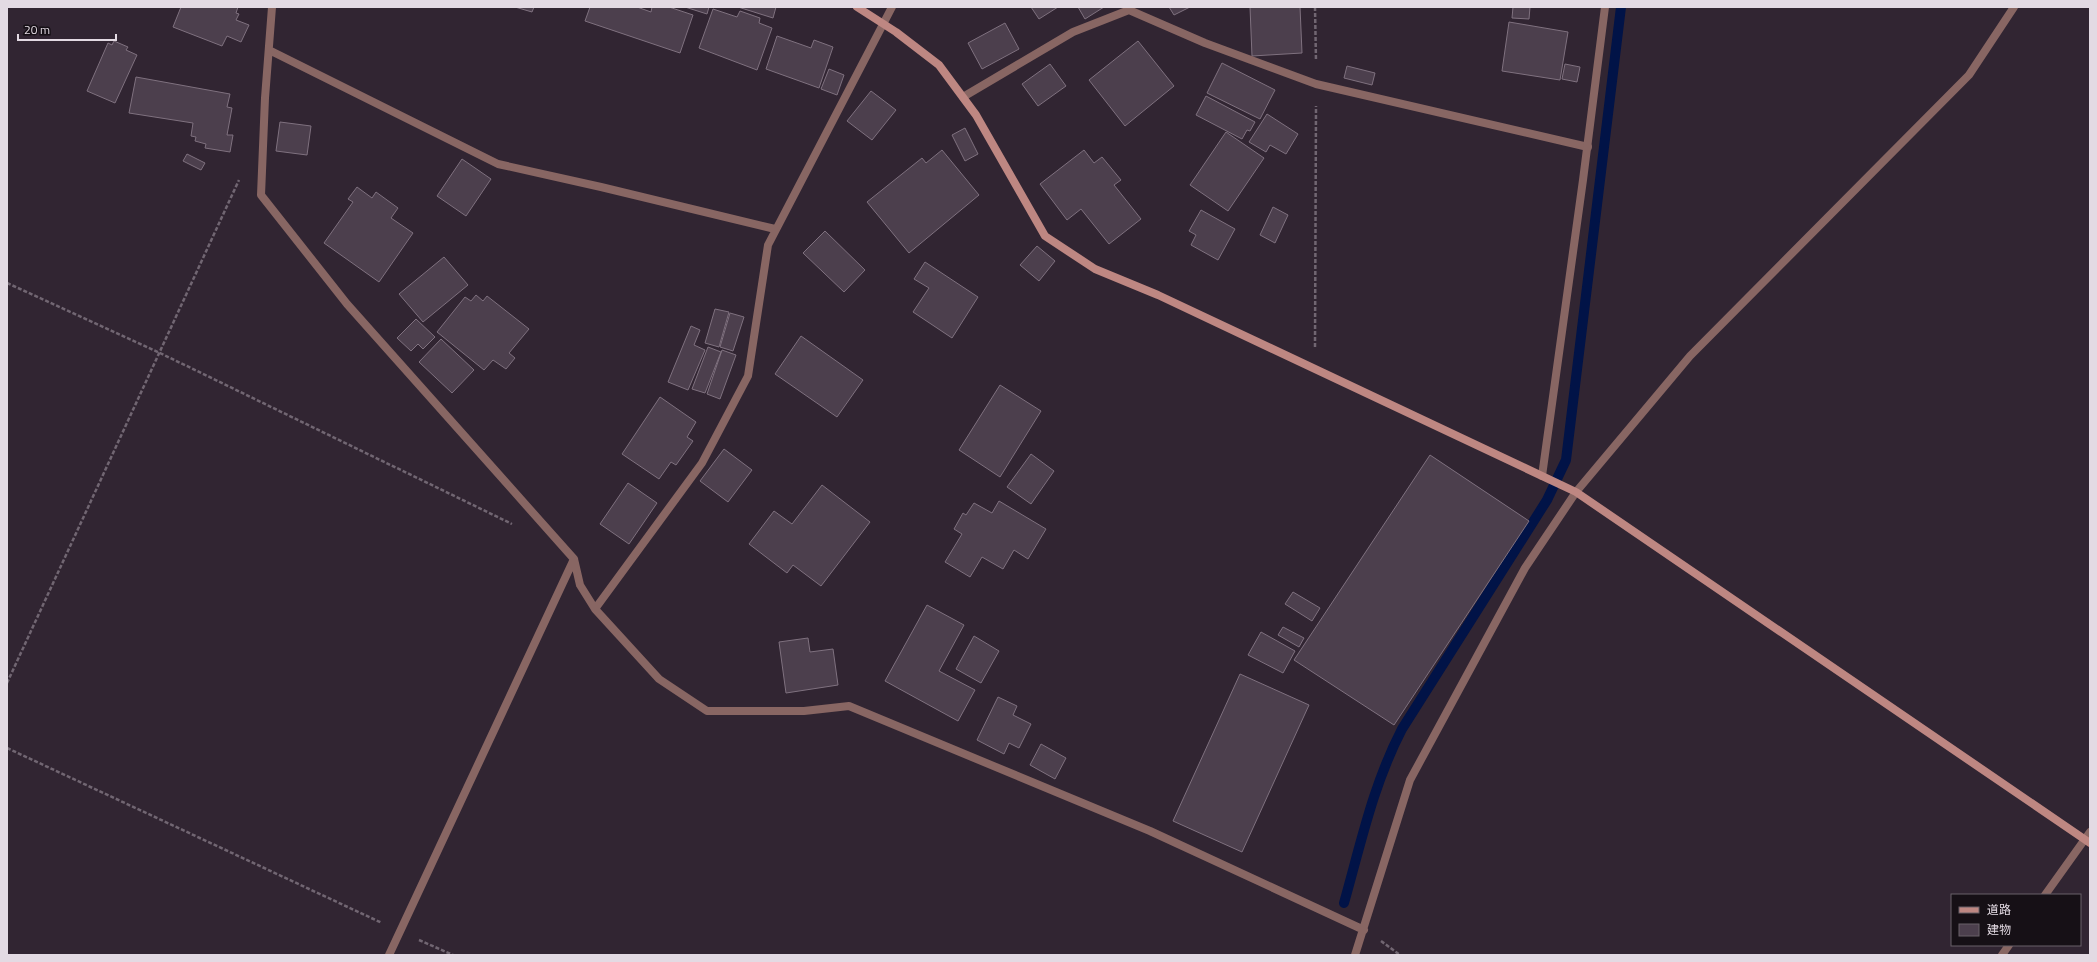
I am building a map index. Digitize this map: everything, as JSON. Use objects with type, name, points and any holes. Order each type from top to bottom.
[{"type":"street","points":[[272,7],[265,98],[261,195],[347,304],[574,559],[580,585],[594,609],[659,679],[707,710],[804,711],[849,706],[1150,831],[1364,930]]},
{"type":"street","points":[[857,7],[883,23],[939,65],[976,115],[1045,236],[1095,269],[1158,295],[1315,371],[1576,492],[2087,841]]},
{"type":"street","points":[[594,609],[702,463],[748,376],[768,245],[892,7]]},
{"type":"street","points":[[1542,476],[1588,146],[1605,7]]},
{"type":"street","points":[[1355,955],[1410,780],[1525,568],[1576,492],[1690,356],[1969,75],[2014,7]]},
{"type":"street","points":[[963,97],[1073,32],[1129,10],[1205,43],[1316,84],[1588,146]]},
{"type":"street","points":[[269,50],[498,164],[775,229]]},
{"type":"street","points":[[389,955],[574,559]]},
{"type":"street","points":[[2046,894],[2087,841],[2090,832]]},
{"type":"street","points":[[2002,955],[2008,946]]},
{"type":"path","points":[[1315,7],[1315,371]]},
{"type":"path","points":[[7,683],[242,173],[263,150]]},
{"type":"path","points":[[7,283],[160,353],[493,513],[514,525]]},
{"type":"path","points":[[7,748],[453,955]]},
{"type":"building","points":[[181,7],[238,7],[236,13],[239,14],[236,20],[249,25],[241,42],[227,36],[222,46],[173,27]]},
{"type":"building","points":[[515,7],[534,7],[532,12]]},
{"type":"building","points":[[590,7],[637,7],[651,12],[652,7],[669,7],[693,15],[680,53],[585,21]]},
{"type":"building","points":[[685,7],[709,7],[707,14]]},
{"type":"building","points":[[738,7],[776,7],[773,18]]},
{"type":"building","points":[[1031,7],[1058,7],[1039,19]]},
{"type":"building","points":[[1078,7],[1104,7],[1085,19]]},
{"type":"building","points":[[1169,7],[1190,7],[1174,15]]},
{"type":"building","points":[[1250,7],[1300,7],[1302,53],[1252,56]]},
{"type":"building","points":[[1513,7],[1530,7],[1529,19],[1512,18]]},
{"type":"building","points":[[713,9],[737,17],[740,11],[760,18],[759,23],[772,28],[757,70],[699,48]]},
{"type":"building","points":[[1509,22],[1568,32],[1560,80],[1502,71]]},
{"type":"building","points":[[1005,23],[1019,49],[982,69],[968,43]]},
{"type":"building","points":[[777,36],[811,48],[814,40],[833,47],[819,88],[766,69]]},
{"type":"building","points":[[114,41],[128,47],[126,50],[137,55],[115,103],[87,91],[108,43],[112,45]]},
{"type":"building","points":[[1138,41],[1174,86],[1125,126],[1089,80]]},
{"type":"building","points":[[1222,63],[1275,90],[1260,119],[1207,93]]},
{"type":"building","points":[[1050,64],[1066,86],[1038,106],[1022,84]]},
{"type":"building","points":[[1565,64],[1580,67],[1577,82],[1562,79]]},
{"type":"building","points":[[1347,66],[1375,73],[1372,85],[1344,78]]},
{"type":"building","points":[[829,69],[844,75],[837,95],[821,89]]},
{"type":"building","points":[[136,77],[230,94],[227,107],[232,108],[227,135],[233,135],[230,152],[205,148],[206,144],[195,141],[196,137],[191,136],[193,123],[129,113]]},
{"type":"building","points":[[871,91],[896,110],[872,140],[847,121]]},
{"type":"building","points":[[1206,96],[1255,122],[1250,131],[1247,130],[1242,139],[1196,115]]},
{"type":"building","points":[[1267,114],[1298,134],[1286,154],[1270,145],[1266,152],[1249,142]]},
{"type":"building","points":[[280,122],[311,126],[307,155],[276,151]]},
{"type":"building","points":[[965,128],[978,154],[965,161],[952,135]]},
{"type":"building","points":[[1226,132],[1264,158],[1228,211],[1190,185]]},
{"type":"building","points":[[942,150],[979,195],[909,253],[867,202],[922,158],[926,163]]},
{"type":"building","points":[[1084,150],[1094,163],[1102,157],[1121,180],[1114,185],[1141,219],[1109,244],[1081,209],[1067,220],[1040,184]]},
{"type":"building","points":[[187,154],[205,163],[201,170],[183,161]]},
{"type":"building","points":[[462,159],[491,179],[466,216],[437,196]]},
{"type":"building","points":[[357,187],[372,198],[376,192],[398,208],[391,218],[413,233],[379,282],[324,243],[353,202],[348,199]]},
{"type":"building","points":[[1273,207],[1288,215],[1275,243],[1260,235]]},
{"type":"building","points":[[1201,210],[1235,229],[1218,260],[1191,245],[1196,235],[1189,231]]},
{"type":"building","points":[[825,231],[865,270],[844,292],[803,253]]},
{"type":"building","points":[[1037,246],[1055,261],[1039,281],[1020,265]]},
{"type":"building","points":[[444,257],[468,285],[423,322],[399,294]]},
{"type":"building","points":[[925,262],[978,297],[952,338],[913,312],[929,288],[914,279]]},
{"type":"building","points":[[476,295],[483,301],[487,296],[529,329],[509,353],[515,358],[506,369],[493,360],[484,370],[437,332],[465,297],[471,301]]},
{"type":"building","points":[[715,309],[729,312],[719,347],[705,343]]},
{"type":"building","points":[[730,313],[744,317],[733,351],[720,347]]},
{"type":"building","points":[[416,319],[435,337],[423,349],[418,344],[411,351],[397,338]]},
{"type":"building","points":[[691,326],[700,330],[694,345],[705,350],[688,390],[668,382]]},
{"type":"building","points":[[801,336],[863,380],[837,417],[775,374]]},
{"type":"building","points":[[441,339],[474,370],[452,393],[419,362]]},
{"type":"building","points":[[708,347],[721,352],[705,393],[692,389]]},
{"type":"building","points":[[722,350],[736,355],[720,399],[707,394]]},
{"type":"building","points":[[1000,385],[1041,411],[1000,477],[959,450]]},
{"type":"building","points":[[660,397],[696,422],[687,437],[693,441],[676,465],[671,462],[659,479],[622,454]]},
{"type":"building","points":[[724,449],[752,470],[728,502],[700,481]]},
{"type":"building","points":[[1031,454],[1054,471],[1031,504],[1007,487]]},
{"type":"building","points":[[1430,455],[1529,521],[1394,725],[1294,660]]},
{"type":"building","points":[[628,483],[657,503],[629,544],[600,524]]},
{"type":"building","points":[[822,485],[870,522],[821,586],[793,565],[787,573],[749,544],[774,511],[792,524]]},
{"type":"building","points":[[999,501],[1046,529],[1028,559],[1014,550],[1003,569],[982,557],[970,577],[945,562],[962,534],[954,529],[963,513],[966,515],[974,503],[992,513]]},
{"type":"building","points":[[1293,592],[1320,608],[1312,621],[1285,604]]},
{"type":"building","points":[[927,605],[964,625],[939,671],[975,690],[958,721],[885,681]]},
{"type":"building","points":[[1283,627],[1304,638],[1299,647],[1278,635]]},
{"type":"building","points":[[1261,632],[1295,651],[1283,673],[1248,655]]},
{"type":"building","points":[[974,636],[999,651],[981,683],[956,669]]},
{"type":"building","points":[[808,638],[810,652],[833,649],[838,685],[786,693],[779,642]]},
{"type":"building","points":[[1240,674],[1309,705],[1242,852],[1173,821]]},
{"type":"building","points":[[998,697],[1017,706],[1013,715],[1031,724],[1019,748],[1009,743],[1004,754],[977,740]]},
{"type":"building","points":[[1041,744],[1066,758],[1055,779],[1030,765]]},
{"type":"waterway","points":[[1344,903],[1375,793],[1402,729],[1547,500],[1566,460],[1621,7]]}]
